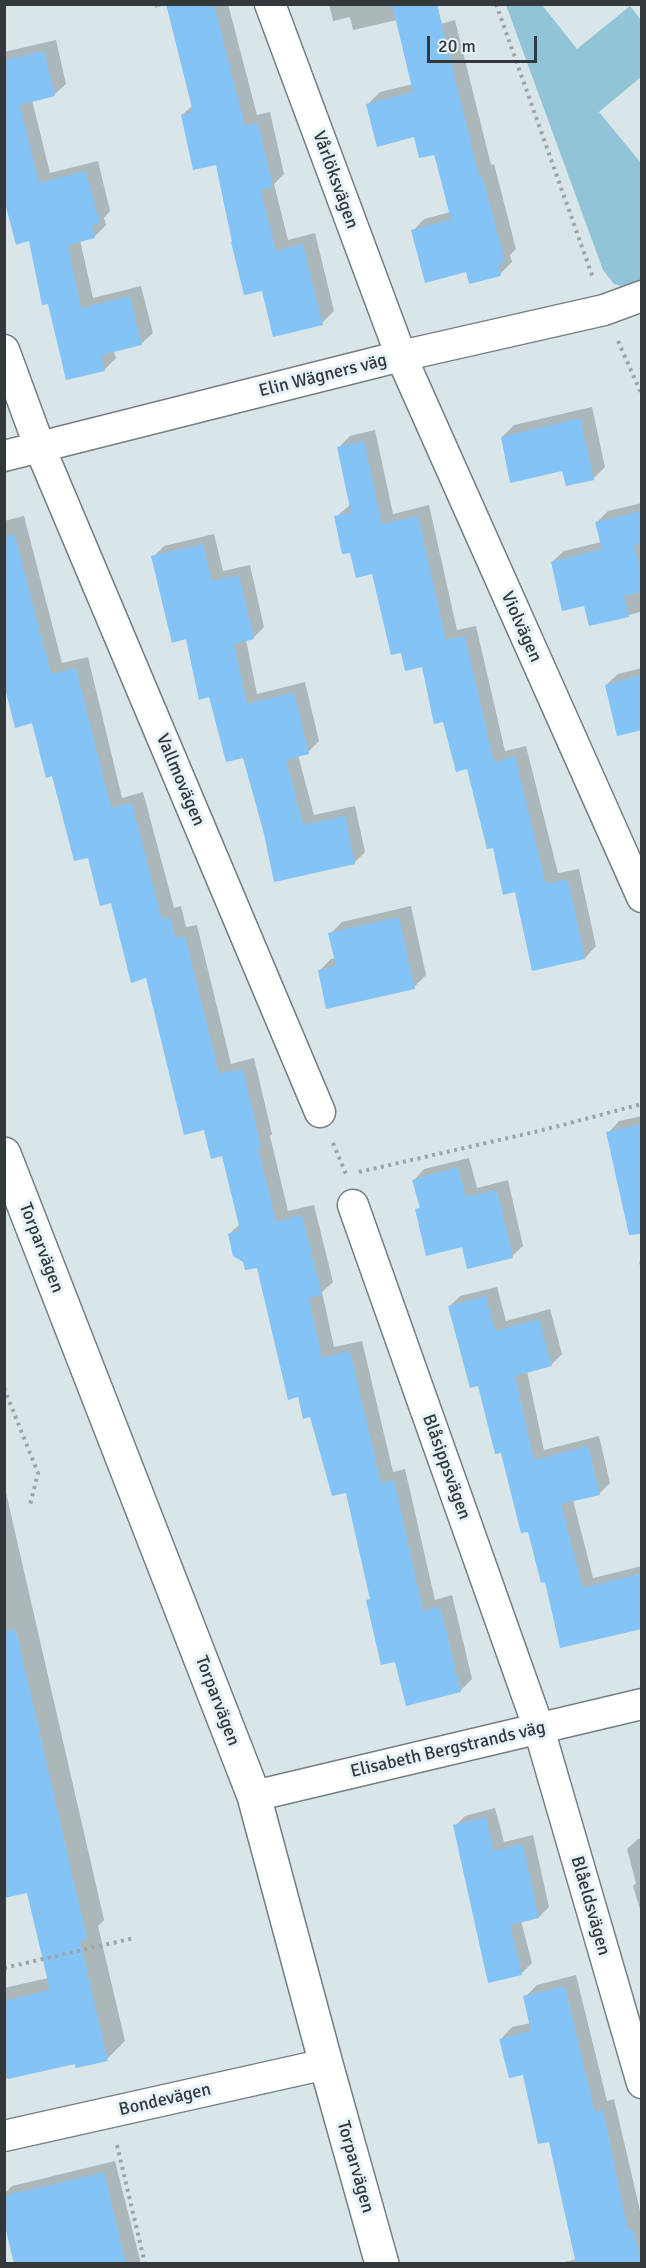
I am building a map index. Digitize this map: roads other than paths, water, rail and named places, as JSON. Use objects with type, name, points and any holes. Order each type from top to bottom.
[{"type":"street","name":"Vårlöksvägen","points":[[270,4],[401,356]]},
{"type":"street","name":"Elin Wägners väg","points":[[4,456],[401,356],[604,310],[642,296]]},
{"type":"street","name":"Vallmovägen","points":[[4,350],[40,448],[320,1112]]},
{"type":"street","name":"Violvägen","points":[[401,356],[642,897]]},
{"type":"street","name":"Torparvägen","points":[[4,1154],[255,1796],[382,2264]]},
{"type":"street","name":"Blåsippsvägen","points":[[353,1205],[539,1729]]},
{"type":"street","name":"Elisabeth Bergstrands väg","points":[[255,1796],[642,1704]]},
{"type":"street","name":"Blåeldsvägen","points":[[539,1729],[642,2083]]},
{"type":"street","name":"Bondevägen","points":[[4,2136],[326,2064]]}]
